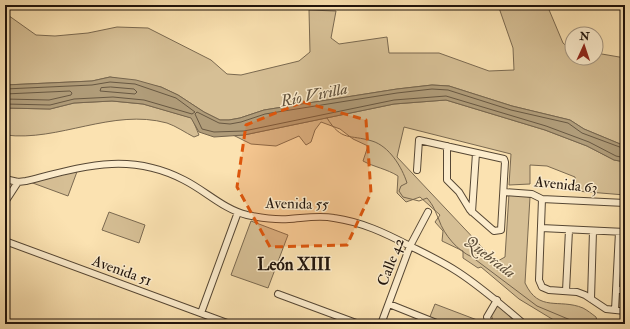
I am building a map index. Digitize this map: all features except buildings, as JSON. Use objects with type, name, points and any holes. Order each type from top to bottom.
[{"type":"street","points":[[417,170],[419,140],[447,146],[504,160],[504,192],[501,230],[494,231],[472,212],[459,192],[447,180],[447,146]]},
{"type":"street","points":[[472,212],[476,153]]},
{"type":"street","name":"Avenida 55","points":[[5,179],[18,182],[91,165],[126,163],[147,166],[167,172],[185,180],[220,203],[238,212],[271,219],[320,217],[349,220],[377,229],[458,272],[497,300],[524,324]]},
{"type":"street","points":[[5,202],[18,182]]},
{"type":"street","name":"Avenida 63","points":[[504,192],[532,194],[542,198],[625,203]]},
{"type":"street","points":[[542,198],[539,280],[542,286],[549,290],[577,292],[591,298],[605,308],[625,311]]},
{"type":"street","points":[[202,314],[238,212]]},
{"type":"street","name":"Calle 42","points":[[381,324],[410,246],[428,212]]},
{"type":"street","points":[[541,228],[622,232],[618,252],[615,310]]},
{"type":"street","points":[[566,291],[569,230]]},
{"type":"street","points":[[591,298],[593,231]]},
{"type":"street","name":"Avenida 51","points":[[5,241],[230,324]]},
{"type":"street","points":[[618,252],[625,252]]},
{"type":"street","points":[[617,271],[625,271]]},
{"type":"street","points":[[616,290],[625,290]]},
{"type":"street","points":[[278,294],[359,324]]},
{"type":"street","points":[[489,324],[487,317],[497,300]]},
{"type":"street","points":[[389,304],[439,324]]},
{"type":"highlighted area","points":[[303,102],[366,120],[371,193],[347,245],[270,247],[237,187],[246,125]]},
{"type":"shaded area","points":[[498,5],[547,5],[564,44],[564,66],[604,66],[604,54],[625,58],[625,146],[584,129],[570,120],[512,106],[449,86],[432,85],[397,89],[264,110],[240,118],[220,120],[204,112],[178,95],[161,87],[110,77],[92,81],[5,85],[5,13],[36,35],[55,36],[88,33],[117,27],[148,28],[211,60],[227,74],[241,75],[299,61],[310,52],[309,10],[336,11],[331,38],[339,44],[387,37],[389,53],[439,53],[489,71],[514,70],[513,48]]},
{"type":"shaded area","points":[[446,100],[545,130],[587,146],[614,160],[625,162],[625,195],[576,191],[575,177],[547,166],[530,165],[530,184],[509,185],[511,154],[404,127],[397,157],[496,262],[505,257],[509,194],[530,197],[525,283],[537,298],[550,303],[574,305],[583,308],[596,317],[598,324],[562,324],[557,322],[519,299],[481,267],[478,268],[463,258],[463,251],[442,241],[443,231],[435,222],[440,215],[420,197],[406,202],[397,193],[398,176],[363,161],[368,146],[353,139],[340,129],[321,122],[315,130],[311,142],[306,145],[299,136],[276,146],[251,144],[233,135],[244,135],[394,104]]},
{"type":"shaded area","points":[[112,101],[143,104],[192,118],[199,135],[194,137],[167,123],[146,119],[106,122],[45,134],[25,136],[5,135],[5,108],[50,109],[74,103]]},
{"type":"shaded area","points":[[78,169],[68,196],[30,182]]},
{"type":"shaded area","points":[[109,212],[145,225],[139,243],[102,230]]},
{"type":"shaded area","points":[[251,221],[288,235],[268,288],[231,275]]},
{"type":"shaded area","points":[[435,304],[486,324],[443,324],[429,319]]},
{"type":"shaded area","points":[[498,304],[520,324],[494,324],[491,314]]},
{"type":"water","name":"Río Virilla","points":[[110,77],[136,80],[161,87],[178,95],[204,112],[220,120],[240,118],[264,110],[397,89],[432,85],[449,86],[512,106],[570,120],[584,129],[625,146],[625,162],[614,160],[587,146],[545,130],[446,100],[394,104],[244,135],[214,137],[199,132],[191,118],[143,104],[112,101],[74,103],[50,109],[5,108],[5,85],[92,81]]},
{"type":"waterway","name":"Quebrada","points":[[327,118],[332,126],[342,134],[372,141],[384,147],[402,170],[407,183],[401,186],[399,191],[403,197],[419,201],[427,198],[433,206],[444,231],[457,247],[537,306],[580,324]]},
{"type":"district","name":"León XIII","points":[[294,264]]}]
